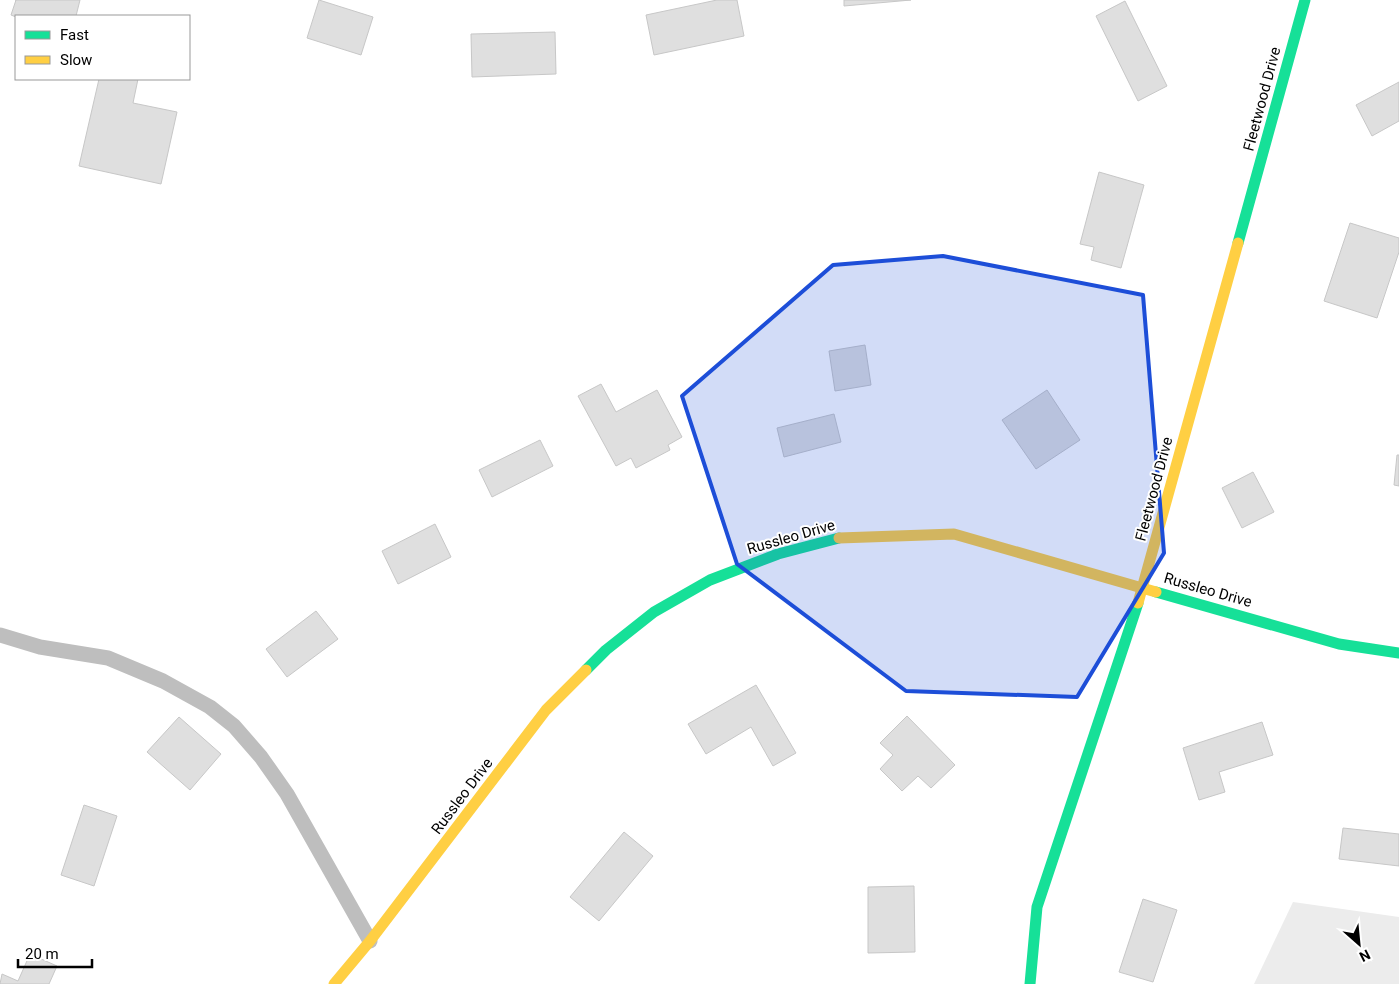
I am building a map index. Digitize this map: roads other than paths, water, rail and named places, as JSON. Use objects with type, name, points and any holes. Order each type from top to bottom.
[{"type":"street","name":"Fleetwood Drive","points":[[1030,984],[1037,907],[1143,587],[1305,0]]},
{"type":"street","name":"Russleo Drive","points":[[334,984],[370,941],[546,710],[606,650],[647,618],[710,580],[778,554],[842,537],[954,534],[1339,644],[1399,653]]},
{"type":"lane","points":[[0,635],[40,647],[108,658],[163,681],[210,707],[234,726],[287,794],[370,941]]}]
